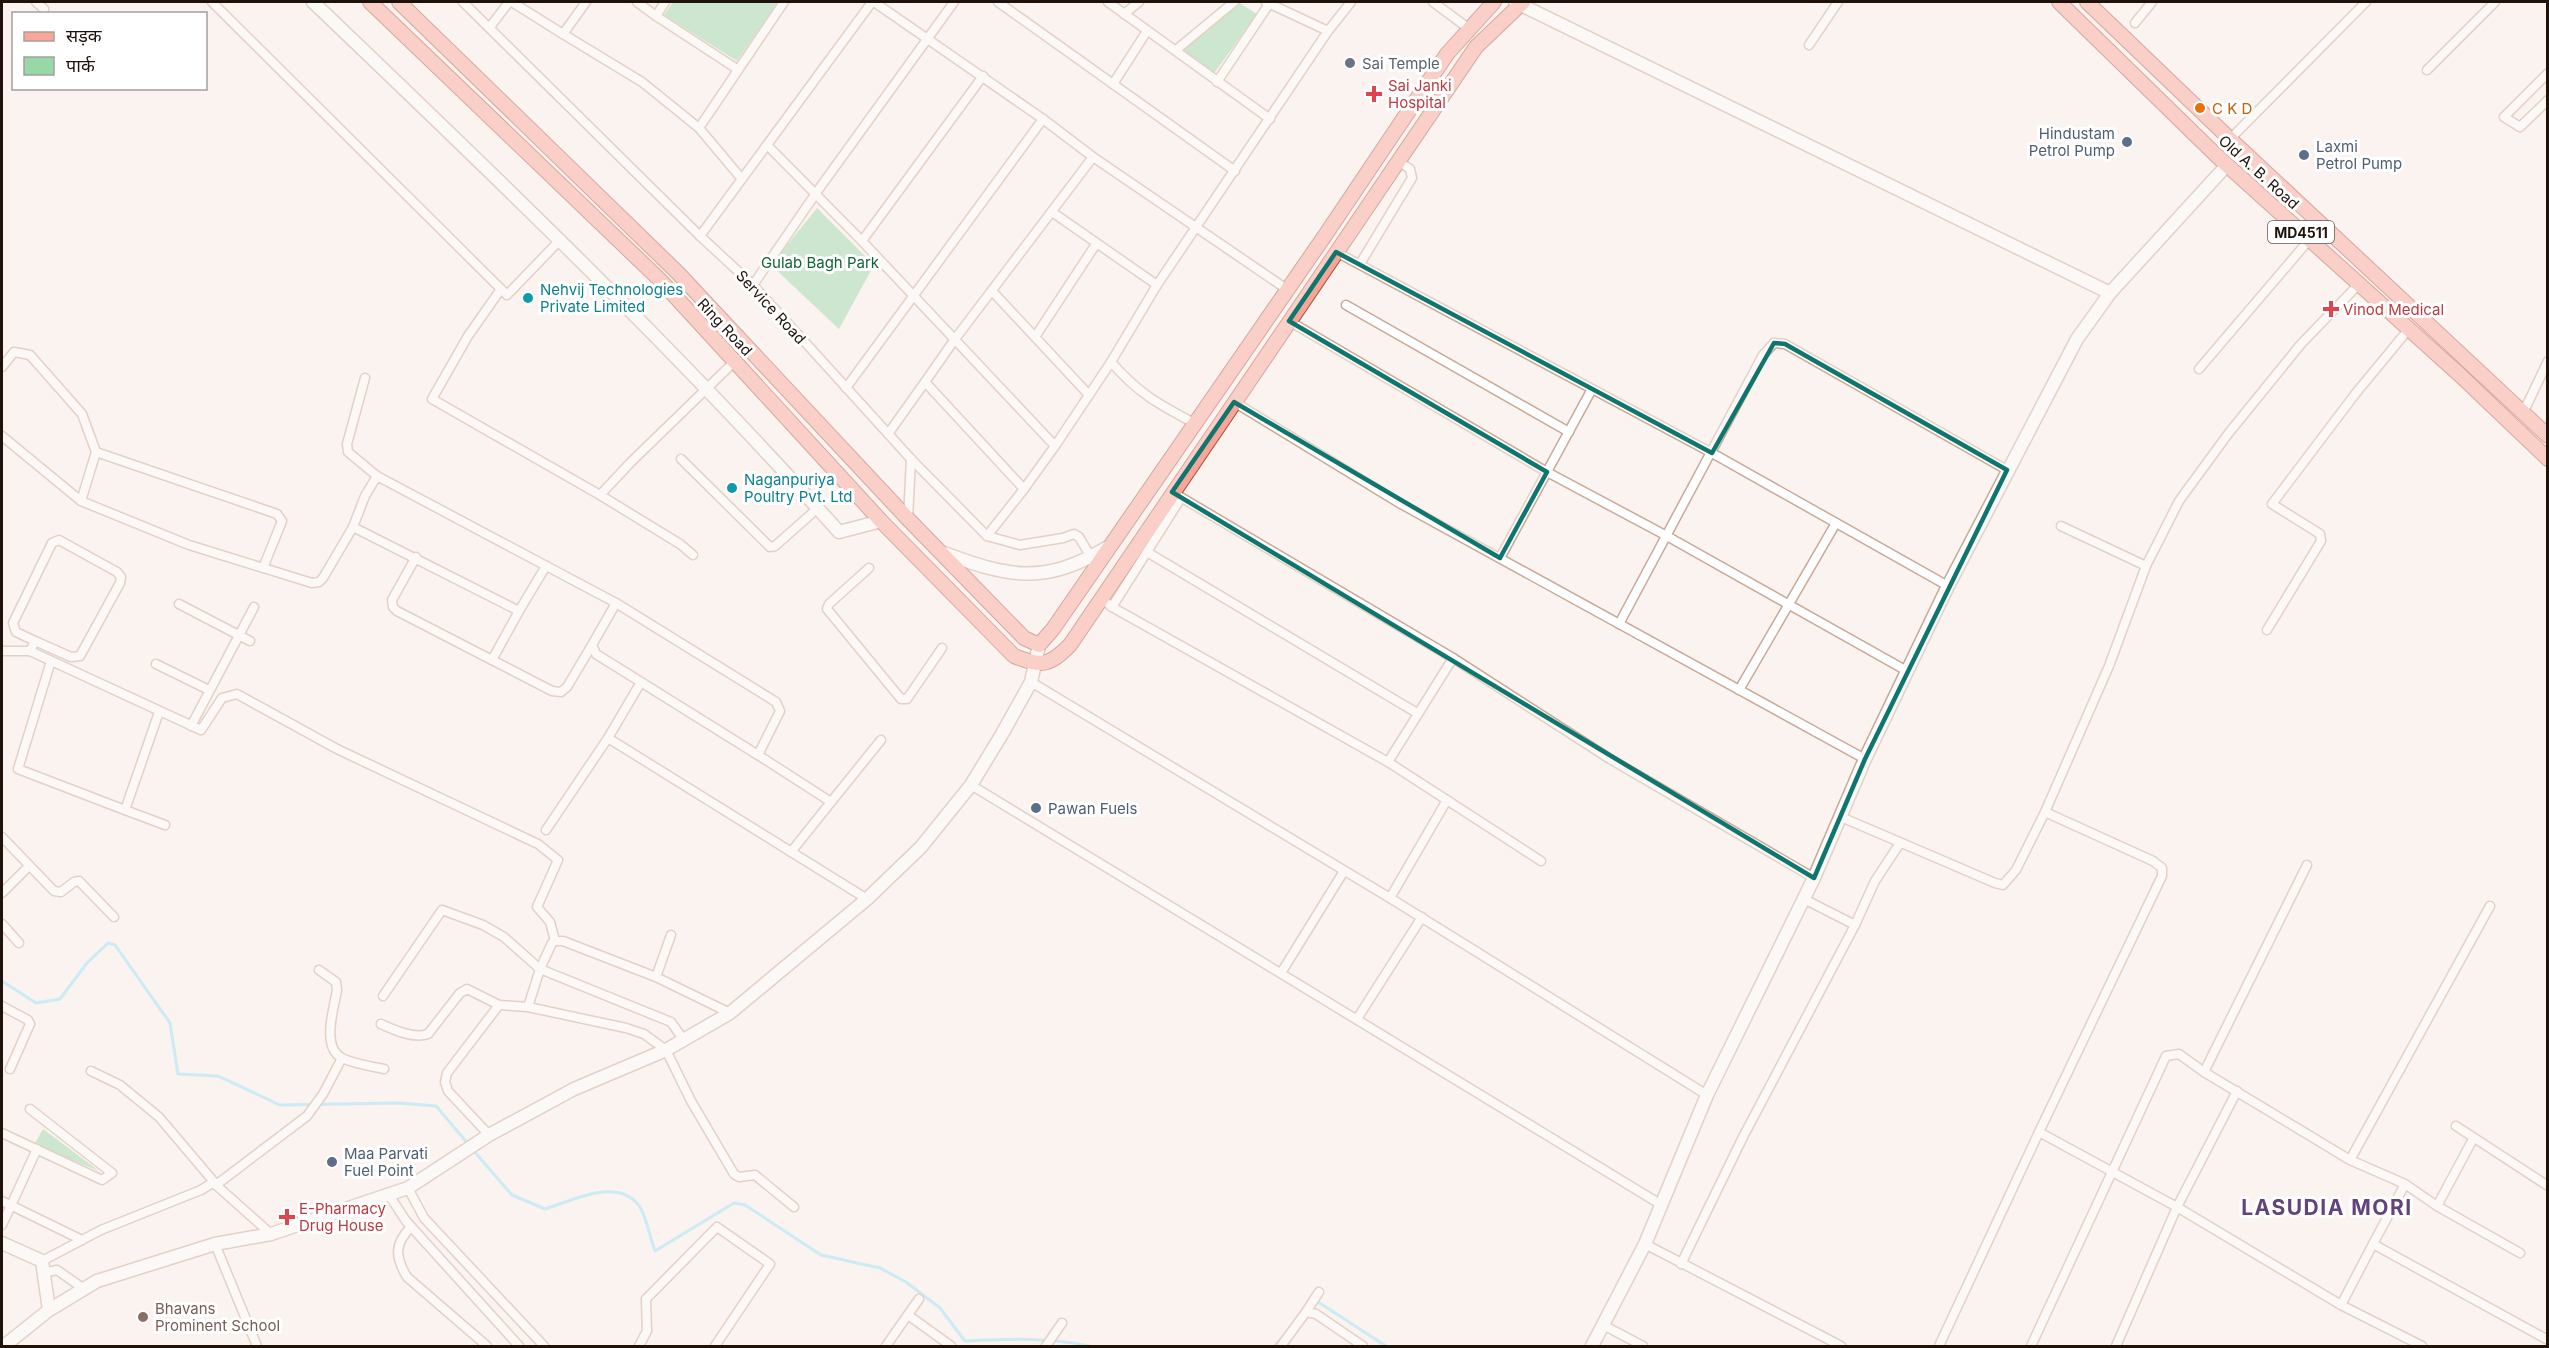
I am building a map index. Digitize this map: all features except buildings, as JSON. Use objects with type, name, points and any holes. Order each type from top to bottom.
[{"type":"main road","name":"Ring Road","points":[[370,2],[660,280],[881,521],[1014,656],[1036,665]]},
{"type":"main road","name":"Ring Road","points":[[399,2],[678,273],[937,550],[1024,638],[1039,645]]},
{"type":"main road","points":[[1039,645],[1053,629],[1288,290],[1447,54],[1468,28],[1494,2]]},
{"type":"main road","points":[[1036,665],[1055,660],[1107,603],[1234,402],[1397,160],[1476,47],[1519,2]]},
{"type":"main road","name":"Old A. B. Road","points":[[2059,2],[2227,165],[2461,376],[2547,459]]},
{"type":"main road","name":"Old A. B. Road","points":[[2087,2],[2229,139],[2547,436]]},
{"type":"street","points":[[36,2],[44,9]]},
{"type":"street","points":[[212,2],[507,295],[561,239]]},
{"type":"street","points":[[313,2],[561,239],[707,388],[839,532],[881,521]]},
{"type":"street","name":"Service Road","points":[[463,2],[700,236],[753,285],[911,459],[987,536]]},
{"type":"street","points":[[490,27],[510,2],[642,82],[699,128],[741,178]]},
{"type":"street","points":[[563,34],[586,2]]},
{"type":"street","points":[[637,2],[737,69]]},
{"type":"street","points":[[656,15],[665,2]]},
{"type":"street","points":[[699,128],[784,2]]},
{"type":"street","points":[[700,236],[873,2],[928,37],[1093,157],[1288,290]]},
{"type":"street","points":[[753,285],[816,193],[954,2]]},
{"type":"street","points":[[998,2],[1234,171]]},
{"type":"street","points":[[1108,2],[1270,119]]},
{"type":"street","points":[[1124,14],[1139,2]]},
{"type":"street","points":[[1176,50],[1234,2]]},
{"type":"street","points":[[1091,557],[1074,534],[1020,545],[987,536],[1056,446],[1111,362],[1157,285],[1328,31],[1351,2]]},
{"type":"street","points":[[1433,2],[1468,28]]},
{"type":"street","points":[[1519,2],[2110,294]]},
{"type":"street","points":[[1809,45],[1838,2]]},
{"type":"street","points":[[2135,23],[2152,2]]},
{"type":"street","points":[[2229,139],[2366,2]]},
{"type":"street","points":[[2427,70],[2495,2]]},
{"type":"street","points":[[1217,82],[1267,3],[1328,31]]},
{"type":"street","points":[[1113,84],[1147,31]]},
{"type":"street","points":[[2547,73],[2504,117],[2520,128],[2547,100]]},
{"type":"street","points":[[862,241],[983,76]]},
{"type":"street","points":[[846,388],[1043,119]]},
{"type":"street","points":[[767,145],[914,295],[1056,446]]},
{"type":"street","points":[[888,434],[955,339],[1093,157]]},
{"type":"street","points":[[1360,264],[1412,178],[1410,169],[1397,160]]},
{"type":"street","points":[[1592,1347],[1605,1326],[1645,1244],[1707,1095],[1814,878],[1864,759],[2007,470],[2078,339],[2110,294],[2227,165]]},
{"type":"street","points":[[1052,212],[1157,285]]},
{"type":"street","points":[[2199,369],[2310,240]]},
{"type":"street","points":[[1035,337],[1096,244]]},
{"type":"street","points":[[1336,252],[1712,453],[1948,586]]},
{"type":"street","points":[[1841,817],[2003,885],[2016,870],[2045,812],[2109,666],[2146,566],[2179,501],[2193,478],[2301,344],[2359,284]]},
{"type":"street","points":[[501,289],[468,336],[432,399],[600,495],[680,544],[693,555]]},
{"type":"street","points":[[992,291],[1089,395]]},
{"type":"street","points":[[1346,305],[1569,432]]},
{"type":"street","points":[[1289,321],[1547,472],[1665,535],[1907,672]]},
{"type":"street","points":[[2267,630],[2321,541],[2320,534],[2272,504],[2408,330]]},
{"type":"street","points":[[1619,624],[1763,355],[1774,343],[1785,344],[2007,470]]},
{"type":"street","points":[[2,367],[14,352],[30,356],[82,414],[96,452],[81,501]]},
{"type":"street","points":[[2523,413],[2547,361]]},
{"type":"street","points":[[600,495],[734,362]]},
{"type":"street","points":[[1111,362],[1150,400],[1194,423]]},
{"type":"street","points":[[365,378],[347,444],[348,452],[377,476],[616,603],[776,702],[780,711],[758,755]]},
{"type":"street","points":[[925,382],[1024,489]]},
{"type":"street","points":[[1500,558],[1592,389]]},
{"type":"street","points":[[1234,402],[1401,504],[1864,759]]},
{"type":"street","points":[[2,436],[81,501],[189,545],[312,583],[319,582],[353,527],[365,496],[377,476]]},
{"type":"street","points":[[96,452],[277,514],[282,521],[263,568]]},
{"type":"street","points":[[681,459],[770,547],[775,546],[818,508]]},
{"type":"street","points":[[908,519],[911,459]]},
{"type":"street","points":[[1541,861],[1388,762],[1107,603],[1147,552],[1176,495],[1453,658],[1610,759],[1814,878]]},
{"type":"street","points":[[1739,690],[1836,523]]},
{"type":"street","points":[[2061,526],[2146,566]]},
{"type":"street","points":[[353,527],[519,611]]},
{"type":"street","points":[[59,540],[121,576],[120,583],[80,656],[72,657],[35,641],[16,632],[13,623],[52,543],[59,540]]},
{"type":"street","points":[[937,550],[1005,573],[1034,574],[1057,571],[1091,557],[1108,547]]},
{"type":"street","points":[[1147,552],[1417,713]]},
{"type":"street","points":[[416,557],[392,600],[393,607],[397,611],[552,691],[561,692],[567,687],[616,603]]},
{"type":"street","points":[[492,660],[546,566]]},
{"type":"street","points":[[869,568],[829,603],[827,609],[901,699],[907,699],[942,648]]},
{"type":"street","points":[[179,604],[250,641]]},
{"type":"street","points":[[191,726],[254,607]]},
{"type":"street","points":[[30,651],[35,641]]},
{"type":"street","points":[[592,645],[596,654],[831,802]]},
{"type":"street","points":[[4,1347],[49,1310],[97,1281],[215,1244],[271,1234],[408,1188],[487,1136],[574,1089],[666,1050],[730,1014],[867,899],[921,847],[971,785],[1031,682],[1039,645]]},
{"type":"street","points":[[2,651],[30,651],[201,730],[222,698],[237,694],[348,754],[538,844],[558,860],[537,907],[550,922],[555,941],[540,969],[528,1007]]},
{"type":"street","points":[[1388,762],[1453,658]]},
{"type":"street","points":[[51,661],[18,769],[165,825]]},
{"type":"street","points":[[156,664],[209,690]]},
{"type":"street","points":[[546,830],[608,738],[641,682]]},
{"type":"street","points":[[1031,682],[1390,898],[1707,1095]]},
{"type":"street","points":[[125,810],[159,712]]},
{"type":"street","points":[[608,738],[867,899]]},
{"type":"street","points":[[791,852],[881,740]]},
{"type":"street","points":[[971,785],[1660,1204]]},
{"type":"street","points":[[1390,898],[1447,800]]},
{"type":"street","points":[[1939,1347],[2162,876],[2162,868],[2152,861],[2045,812]]},
{"type":"street","points":[[2,837],[57,893],[79,881],[114,917]]},
{"type":"street","points":[[1681,1264],[1748,1127],[1855,925],[1875,881],[1900,843]]},
{"type":"street","points":[[2204,1072],[2307,865]]},
{"type":"street","points":[[2,893],[29,866]]},
{"type":"street","points":[[1281,973],[1344,870]]},
{"type":"street","points":[[1804,899],[1855,925]]},
{"type":"street","points":[[2350,1160],[2490,906]]},
{"type":"street","points":[[383,996],[442,910],[483,925],[504,937],[540,969],[671,1022],[682,1039]]},
{"type":"street","points":[[1357,1019],[1422,918]]},
{"type":"street","points":[[2,924],[20,943]]},
{"type":"street","points":[[656,976],[671,935]]},
{"type":"street","points":[[555,941],[563,941],[656,976],[730,1014]]},
{"type":"street","points":[[319,970],[336,982],[337,990],[330,1040],[336,1053],[342,1058],[384,1070]]},
{"type":"street","points":[[381,1024],[401,1032],[423,1036],[428,1034],[464,990],[471,991],[499,1005],[528,1007],[644,1034],[666,1050],[734,1174],[739,1177],[755,1175],[794,1207]]},
{"type":"street","points":[[487,1136],[448,1091],[445,1082],[447,1073],[499,1005]]},
{"type":"street","points":[[2,1006],[28,1020],[30,1024],[10,1069]]},
{"type":"street","points":[[2031,1347],[2166,1056],[2179,1054],[2204,1072],[2350,1160],[2404,1184],[2437,1206],[2520,1253]]},
{"type":"street","points":[[42,1267],[82,1240],[131,1217],[215,1183],[307,1116],[342,1058]]},
{"type":"street","points":[[91,1071],[120,1085],[159,1117],[215,1183],[271,1234]]},
{"type":"street","points":[[2116,1347],[2177,1207],[2237,1091]]},
{"type":"street","points":[[2,1133],[102,1180],[112,1173],[30,1109]]},
{"type":"street","points":[[2456,1126],[2547,1186]]},
{"type":"street","points":[[2039,1132],[2177,1207],[2341,1305],[2422,1347]]},
{"type":"street","points":[[2437,1206],[2473,1139]]},
{"type":"street","points":[[2,1225],[6,1203],[37,1149]]},
{"type":"street","points":[[2341,1305],[2404,1184]]},
{"type":"street","points":[[408,1188],[424,1218],[544,1347]]},
{"type":"street","points":[[389,1195],[411,1227],[516,1343],[506,1347]]},
{"type":"street","points":[[6,1203],[82,1240]]},
{"type":"street","points":[[411,1227],[404,1234],[397,1253],[398,1263],[406,1277],[487,1347]]},
{"type":"street","points":[[639,1347],[647,1331],[646,1299],[717,1227],[770,1263],[715,1347]]},
{"type":"street","points":[[2,1244],[42,1267],[57,1270],[84,1289]]},
{"type":"street","points":[[215,1244],[257,1347]]},
{"type":"street","points":[[1645,1244],[1835,1345]]},
{"type":"street","points":[[2373,1244],[2547,1340]]},
{"type":"street","points":[[42,1267],[49,1310]]},
{"type":"street","points":[[1281,1347],[1318,1293]]},
{"type":"street","points":[[886,1347],[919,1299]]},
{"type":"street","points":[[1309,1308],[1363,1347]]},
{"type":"street","points":[[908,1315],[951,1347]]},
{"type":"street","points":[[1046,1346],[1062,1323]]},
{"type":"street","points":[[1605,1326],[1642,1347]]},
{"type":"highlighted area","points":[[1336,252],[1712,453],[1774,343],[1785,344],[2007,470],[1865,759],[1814,878],[1172,492],[1234,402],[1500,558],[1547,472],[1289,321]]},
{"type":"green space","points":[[673,2],[778,2],[737,61],[664,15]]},
{"type":"green space","points":[[1238,2],[1257,14],[1212,76],[1181,50]]},
{"type":"green space","name":"Gulab Bagh Park","points":[[817,208],[874,265],[839,329],[771,265]]},
{"type":"green space","points":[[43,1129],[99,1171],[34,1145]]},
{"type":"waterway","points":[[2,981],[36,1003],[60,999],[87,963],[108,943],[115,945],[170,1023],[178,1074],[218,1076],[280,1105],[398,1103],[436,1106],[469,1145]]},
{"type":"waterway","points":[[473,1150],[512,1195],[545,1209],[595,1193],[620,1193],[631,1198],[640,1207],[655,1251],[734,1203],[745,1205],[821,1255],[880,1268],[906,1282],[940,1308],[965,1341],[1043,1340],[1089,1346]]},
{"type":"waterway","points":[[1315,1300],[1386,1346]]},
{"type":"waterway","points":[[1275,1346],[1285,1334]]},
{"type":"place","name":"Sai Temple","points":[[1350,63]]},
{"type":"place","name":"Sai Janki Hospital","points":[[1374,94]]},
{"type":"place","name":"C K D","points":[[2200,108]]},
{"type":"place","name":"Hindustam Petrol Pump","points":[[2127,142]]},
{"type":"place","name":"Laxmi Petrol Pump","points":[[2304,155]]},
{"type":"place","name":"Nehvij Technologies Private Limited","points":[[528,298]]},
{"type":"place","name":"Vinod Medical","points":[[2331,309]]},
{"type":"place","name":"Naganpuriya Poultry Pvt. Ltd","points":[[732,488]]},
{"type":"place","name":"Pawan Fuels","points":[[1036,808]]},
{"type":"place","name":"Maa Parvati Fuel Point","points":[[332,1162]]},
{"type":"place","name":"E-Pharmacy Drug House","points":[[287,1217]]},
{"type":"place","name":"Bhavans Prominent School","points":[[143,1317]]},
{"type":"district","name":"LASUDIA MORI","points":[[2327,1207]]}]
